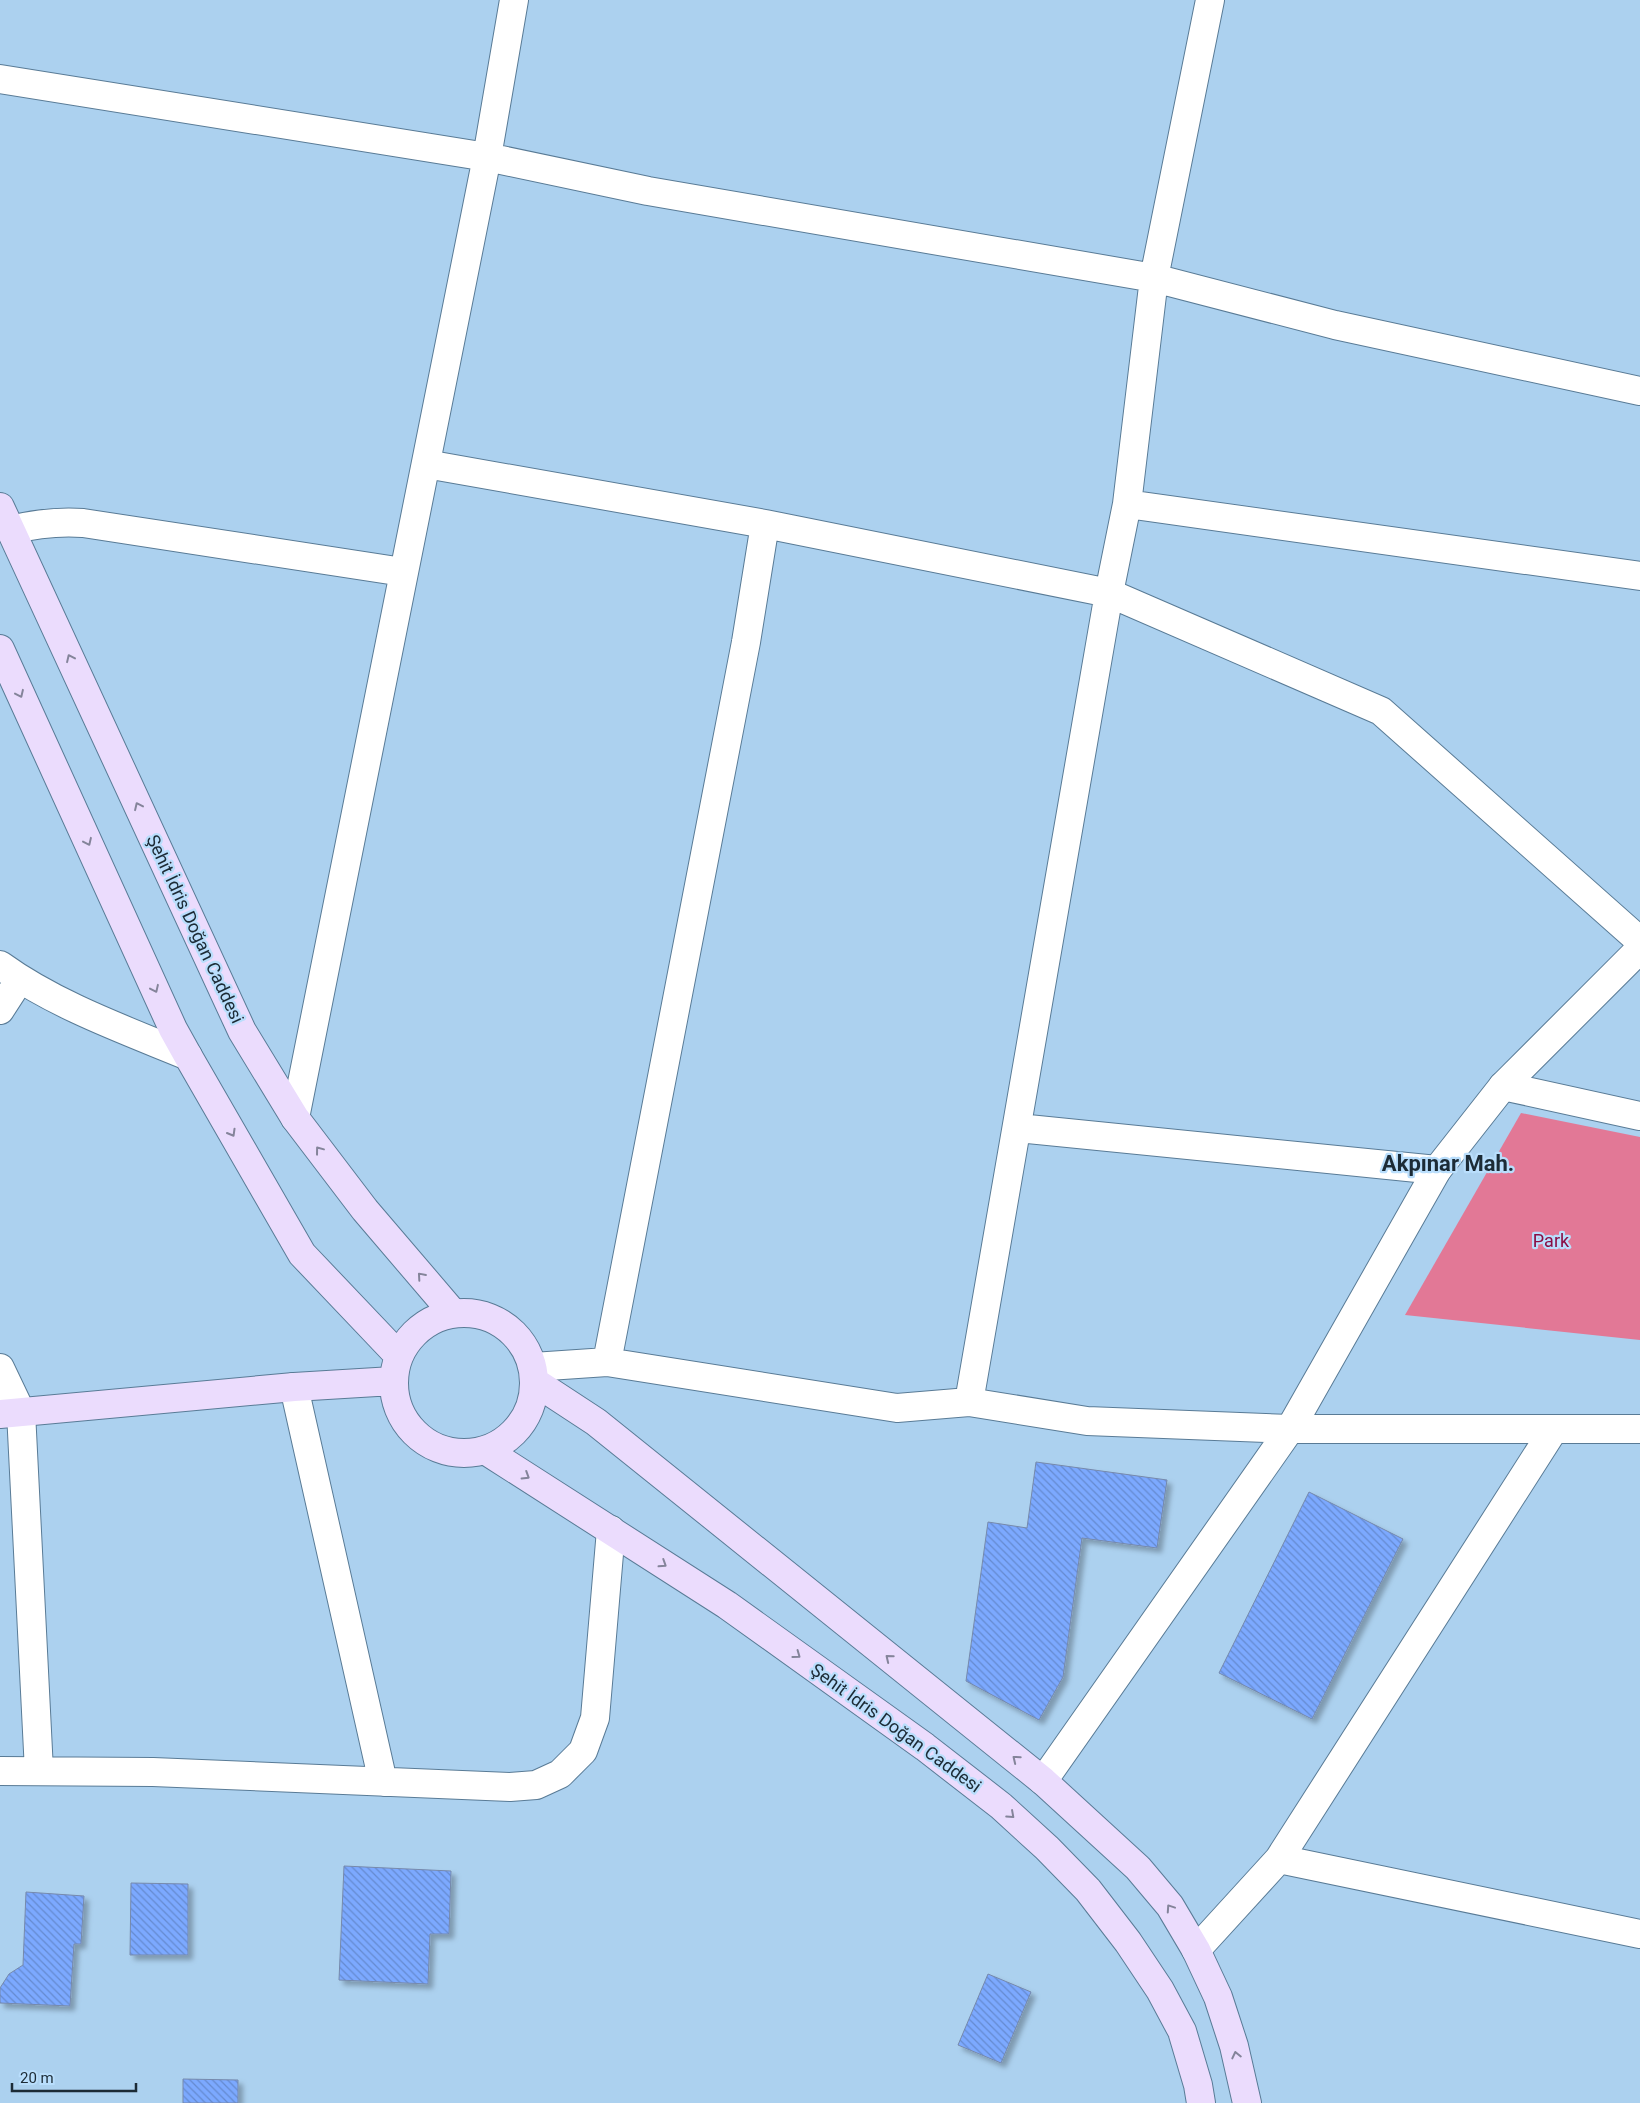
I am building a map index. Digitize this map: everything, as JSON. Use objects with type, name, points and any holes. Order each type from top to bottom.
[{"type":"main road","name":"Şehit İdris Doğan Caddesi","points":[[5,518],[242,1031],[295,1118],[365,1210],[453,1313]]},
{"type":"main road","points":[[0,649],[173,1029],[302,1254],[396,1369]]},
{"type":"main road","points":[[453,1313],[478,1313],[500,1322],[515,1333],[526,1349],[534,1375],[532,1405],[521,1425],[505,1440],[485,1450],[462,1453],[440,1449],[421,1438],[406,1423],[397,1403],[396,1369],[412,1336],[430,1320],[453,1313]]},
{"type":"main road","points":[[10,1413],[294,1387],[396,1369]]},
{"type":"main road","points":[[534,1375],[596,1422],[1043,1781],[1138,1868],[1170,1906],[1196,1950],[1218,1997],[1234,2046],[1247,2103]]},
{"type":"main road","name":"Şehit İdris Doğan Caddesi","points":[[485,1450],[727,1605],[925,1747],[1001,1806],[1048,1848],[1088,1890],[1128,1942],[1160,1990],[1182,2031],[1198,2085],[1201,2103]]},
{"type":"street","points":[[295,1118],[487,157],[514,0]]},
{"type":"street","points":[[969,1402],[1018,1128],[1109,593],[1127,504],[1154,278],[1210,0]]},
{"type":"street","points":[[0,79],[487,157],[648,191],[1154,278],[1335,325],[1640,391]]},
{"type":"street","points":[[426,464],[765,524],[1109,593],[1381,711],[1640,940]]},
{"type":"street","points":[[1127,504],[1640,576]]},
{"type":"street","points":[[5,518],[83,523],[403,572]]},
{"type":"street","points":[[607,1362],[746,642],[765,524]]},
{"type":"street","points":[[1043,1781],[1290,1430],[1437,1170],[1502,1086],[1640,949]]},
{"type":"street","points":[[0,1010],[10,972],[102,1020],[188,1056]]},
{"type":"street","points":[[1502,1086],[1640,1116]]},
{"type":"street","points":[[1018,1128],[1437,1170]]},
{"type":"street","points":[[534,1375],[607,1362],[897,1408],[969,1402],[1087,1421],[1290,1430],[1640,1430]]},
{"type":"street","points":[[0,1368],[10,1413],[39,1771]]},
{"type":"street","points":[[294,1387],[382,1782]]},
{"type":"street","points":[[1196,1950],[1279,1859],[1554,1429]]},
{"type":"street","points":[[0,1771],[153,1772],[510,1787],[536,1784],[560,1774],[583,1751],[595,1718],[610,1530]]},
{"type":"street","points":[[1279,1859],[1640,1934]]},
{"type":"green space","name":"Park","points":[[1521,1113],[1640,1137],[1640,1340],[1405,1315]]},
{"type":"building","points":[[1036,1462],[1167,1480],[1157,1548],[1082,1538],[1063,1677],[1039,1720],[966,1681],[988,1522],[1027,1528]]},
{"type":"building","points":[[1309,1492],[1403,1539],[1312,1719],[1219,1673]]},
{"type":"building","points":[[344,1866],[451,1871],[449,1934],[430,1934],[428,1984],[339,1980]]},
{"type":"building","points":[[131,1883],[188,1884],[188,1955],[130,1955]]},
{"type":"building","points":[[26,1892],[84,1896],[81,1944],[74,1944],[70,2006],[0,2003],[0,1988],[9,1974],[23,1965]]},
{"type":"building","points":[[988,1974],[1031,1992],[1001,2063],[958,2045]]},
{"type":"building","points":[[183,2079],[238,2080],[238,2103],[183,2103]]},
{"type":"district","name":"Akpınar Mah.","points":[[1448,1163]]}]
